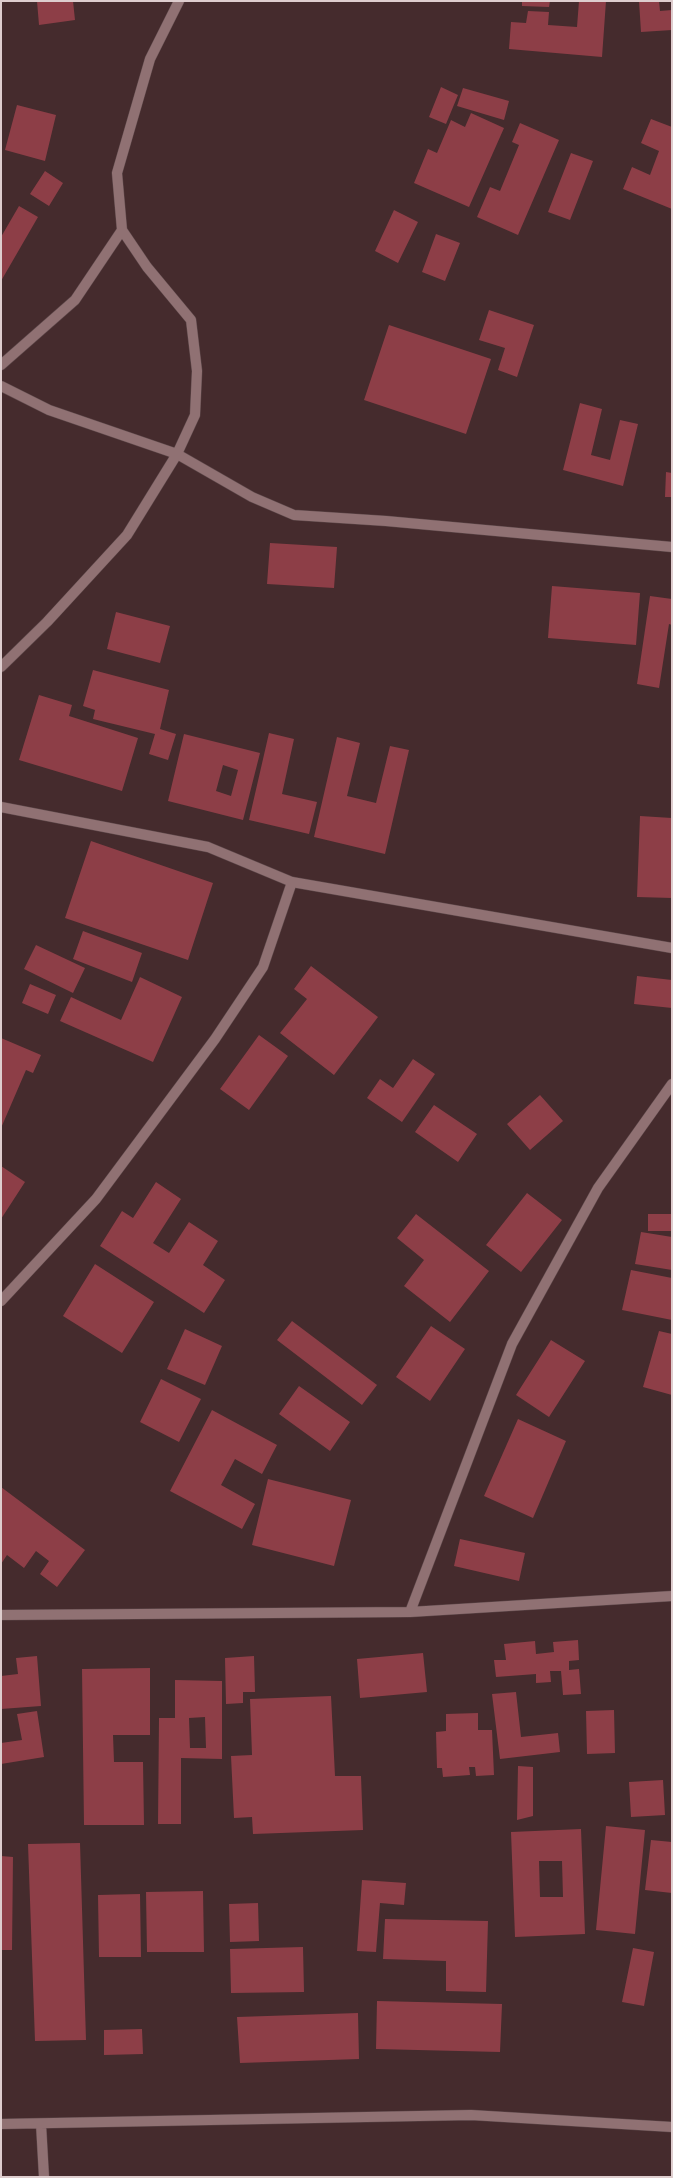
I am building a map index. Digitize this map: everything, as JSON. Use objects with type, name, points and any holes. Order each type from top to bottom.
[{"type":"street","points":[[1,667],[47,622],[127,536],[177,454],[195,415],[197,371],[191,320],[147,267],[122,230],[117,173],[150,59],[179,1]]},
{"type":"street","points":[[1,365],[75,300],[122,230]]},
{"type":"street","points":[[1,386],[49,410],[177,454],[252,497],[294,515],[386,521],[672,547]]},
{"type":"street","points":[[1,807],[208,847],[292,882],[672,948]]},
{"type":"street","points":[[1,1301],[96,1199],[215,1039],[263,967],[292,882]]},
{"type":"street","points":[[410,1612],[512,1344],[598,1188],[672,1084]]},
{"type":"street","points":[[1,1615],[410,1612],[672,1596]]},
{"type":"street","points":[[1,2124],[471,2115],[672,2127]]},
{"type":"street","points":[[41,2124],[44,2177]]},
{"type":"building","points":[[37,1],[73,1],[75,20],[39,25]]},
{"type":"building","points":[[522,1],[550,1],[549,7],[522,6]]},
{"type":"building","points":[[579,1],[606,1],[602,57],[509,49],[511,22],[526,23],[528,11],[549,12],[548,25],[577,27]]},
{"type":"building","points":[[639,1],[659,1],[660,11],[672,10],[672,30],[641,32]]},
{"type":"building","points":[[441,87],[458,95],[446,124],[429,117]]},
{"type":"building","points":[[463,88],[509,101],[504,120],[457,106]]},
{"type":"building","points":[[17,105],[56,115],[45,161],[5,150]]},
{"type":"building","points":[[471,113],[504,128],[469,207],[414,183],[428,149],[437,153],[451,120],[465,127]]},
{"type":"building","points":[[651,119],[672,127],[672,209],[623,189],[632,167],[650,175],[659,151],[641,143]]},
{"type":"building","points":[[520,123],[559,140],[518,235],[477,217],[490,187],[500,191],[519,145],[512,142]]},
{"type":"building","points":[[571,153],[593,161],[570,220],[548,212]]},
{"type":"building","points":[[45,171],[63,183],[49,206],[30,194]]},
{"type":"building","points":[[19,206],[38,217],[1,281],[1,237]]},
{"type":"building","points":[[394,210],[418,222],[398,263],[375,251]]},
{"type":"building","points":[[436,234],[460,243],[445,281],[422,272]]},
{"type":"building","points":[[489,310],[534,325],[517,377],[498,370],[505,348],[479,340]]},
{"type":"building","points":[[389,325],[491,359],[466,434],[364,400]]},
{"type":"building","points":[[580,403],[602,409],[591,455],[610,460],[620,420],[638,424],[623,486],[563,470]]},
{"type":"building","points":[[666,472],[672,473],[672,497],[665,497]]},
{"type":"building","points":[[270,543],[337,547],[334,588],[267,584]]},
{"type":"building","points":[[552,586],[640,593],[636,645],[548,638]]},
{"type":"building","points":[[650,596],[672,599],[672,625],[669,624],[659,688],[637,684]]},
{"type":"building","points":[[116,612],[170,626],[160,663],[107,649]]},
{"type":"building","points":[[93,670],[169,690],[160,729],[176,734],[168,760],[149,754],[155,734],[93,719],[95,710],[83,706]]},
{"type":"building","points":[[39,695],[72,705],[69,716],[138,738],[122,791],[19,760]]},
{"type":"building","points":[[269,733],[294,739],[282,794],[317,802],[309,834],[249,820]]},
{"type":"building","points":[[184,734],[260,753],[243,820],[168,801]],"holes":[[[223,765],[238,770],[231,796],[216,791]]]},
{"type":"building","points":[[337,737],[360,743],[347,796],[376,803],[390,746],[409,750],[385,854],[314,837]]},
{"type":"building","points":[[640,816],[672,818],[672,898],[637,897]]},
{"type":"building","points":[[91,841],[213,883],[188,960],[65,918]]},
{"type":"building","points":[[83,931],[142,953],[132,982],[73,959]]},
{"type":"building","points":[[36,945],[85,968],[73,993],[24,969]]},
{"type":"building","points":[[311,966],[378,1017],[334,1075],[280,1033],[307,999],[294,989]]},
{"type":"building","points":[[637,976],[672,980],[672,1008],[634,1004]]},
{"type":"building","points":[[140,977],[182,997],[153,1062],[60,1021],[71,997],[121,1020]]},
{"type":"building","points":[[30,984],[56,995],[48,1014],[22,1003]]},
{"type":"building","points":[[259,1035],[288,1056],[249,1110],[220,1089]]},
{"type":"building","points":[[1,1038],[41,1055],[33,1073],[26,1070],[1,1128]]},
{"type":"building","points":[[413,1059],[435,1074],[402,1122],[367,1098],[380,1079],[393,1088]]},
{"type":"building","points":[[540,1095],[563,1121],[530,1150],[507,1124]]},
{"type":"building","points":[[434,1105],[477,1134],[458,1162],[415,1132]]},
{"type":"building","points":[[1,1166],[25,1182],[1,1219]]},
{"type":"building","points":[[156,1182],[181,1199],[153,1243],[169,1253],[189,1222],[218,1241],[203,1265],[225,1280],[204,1313],[100,1246],[122,1211],[133,1218]]},
{"type":"building","points":[[527,1193],[562,1220],[521,1272],[486,1245]]},
{"type":"building","points":[[416,1214],[489,1271],[450,1322],[404,1286],[424,1260],[397,1238]]},
{"type":"building","points":[[648,1214],[672,1214],[672,1231],[648,1231]]},
{"type":"building","points":[[641,1232],[672,1237],[672,1270],[635,1264]]},
{"type":"building","points":[[95,1264],[154,1302],[122,1353],[63,1316]]},
{"type":"building","points":[[631,1270],[672,1278],[672,1320],[622,1310]]},
{"type":"building","points":[[292,1321],[377,1385],[362,1405],[277,1340]]},
{"type":"building","points":[[431,1326],[465,1349],[430,1401],[396,1377]]},
{"type":"building","points":[[185,1329],[222,1346],[205,1385],[167,1369]]},
{"type":"building","points":[[659,1331],[672,1334],[672,1395],[643,1387]]},
{"type":"building","points":[[551,1340],[585,1361],[549,1417],[516,1395]]},
{"type":"building","points":[[161,1379],[201,1399],[179,1442],[140,1422]]},
{"type":"building","points":[[299,1386],[350,1422],[330,1451],[279,1414]]},
{"type":"building","points":[[212,1410],[277,1445],[262,1474],[235,1459],[221,1485],[255,1504],[242,1529],[170,1491]]},
{"type":"building","points":[[518,1419],[566,1441],[533,1518],[484,1496]]},
{"type":"building","points":[[268,1479],[351,1500],[334,1566],[252,1545]]},
{"type":"building","points":[[1,1487],[85,1550],[57,1587],[40,1574],[49,1561],[36,1551],[24,1568],[7,1555],[1,1564]]},
{"type":"building","points":[[460,1539],[525,1553],[519,1581],[454,1566]]},
{"type":"building","points":[[578,1640],[579,1660],[569,1661],[569,1670],[579,1669],[581,1694],[563,1695],[561,1671],[550,1671],[551,1682],[536,1683],[536,1674],[496,1677],[494,1660],[506,1660],[504,1644],[535,1641],[536,1654],[554,1652],[553,1642]]},
{"type":"building","points":[[423,1653],[427,1692],[360,1698],[357,1659]]},
{"type":"building","points":[[37,1656],[41,1706],[1,1709],[1,1676],[18,1674],[16,1658]]},
{"type":"building","points":[[254,1656],[255,1692],[243,1692],[243,1703],[226,1704],[225,1658]]},
{"type":"building","points":[[150,1668],[150,1735],[113,1735],[114,1762],[143,1762],[144,1825],[84,1825],[82,1669]]},
{"type":"building","points":[[175,1680],[222,1681],[222,1759],[181,1758],[181,1824],[158,1824],[159,1718],[175,1718]],"holes":[[[205,1717],[206,1748],[190,1748],[189,1718]]]},
{"type":"building","points":[[516,1692],[521,1737],[558,1733],[560,1752],[500,1759],[492,1694]]},
{"type":"building","points":[[331,1696],[335,1776],[361,1776],[363,1830],[253,1834],[252,1817],[234,1818],[231,1756],[252,1755],[250,1699]]},
{"type":"building","points":[[614,1710],[615,1753],[587,1754],[586,1711]]},
{"type":"building","points":[[37,1711],[44,1757],[1,1764],[1,1743],[22,1740],[17,1714]]},
{"type":"building","points":[[478,1713],[478,1730],[492,1730],[494,1775],[476,1776],[475,1767],[469,1767],[470,1775],[443,1777],[442,1768],[437,1768],[436,1732],[446,1731],[446,1714]]},
{"type":"building","points":[[518,1766],[533,1767],[533,1816],[517,1820]]},
{"type":"building","points":[[663,1780],[665,1815],[631,1817],[629,1782]]},
{"type":"building","points":[[606,1826],[645,1830],[635,1934],[596,1930]]},
{"type":"building","points":[[581,1829],[585,1934],[515,1937],[511,1832]],"holes":[[[539,1861],[562,1861],[563,1897],[540,1897]]]},
{"type":"building","points":[[651,1840],[672,1842],[672,1893],[645,1890]]},
{"type":"building","points":[[80,1843],[86,2040],[35,2041],[28,1844]]},
{"type":"building","points":[[1,1856],[13,1857],[12,1950],[1,1950]]},
{"type":"building","points":[[362,1880],[406,1883],[404,1905],[380,1903],[376,1952],[357,1951]]},
{"type":"building","points":[[203,1891],[204,1952],[147,1952],[146,1892]]},
{"type":"building","points":[[140,1894],[141,1957],[99,1957],[98,1895]]},
{"type":"building","points":[[258,1903],[259,1941],[230,1942],[229,1904]]},
{"type":"building","points":[[385,1919],[488,1921],[486,1992],[446,1991],[446,1961],[383,1959]]},
{"type":"building","points":[[303,1947],[304,1992],[231,1993],[230,1949]]},
{"type":"building","points":[[633,1948],[654,1952],[644,2006],[622,2002]]},
{"type":"building","points":[[377,2001],[502,2004],[500,2052],[376,2049]]},
{"type":"building","points":[[358,2013],[359,2059],[240,2063],[237,2017]]},
{"type":"building","points":[[142,2029],[143,2054],[104,2055],[104,2030]]}]
